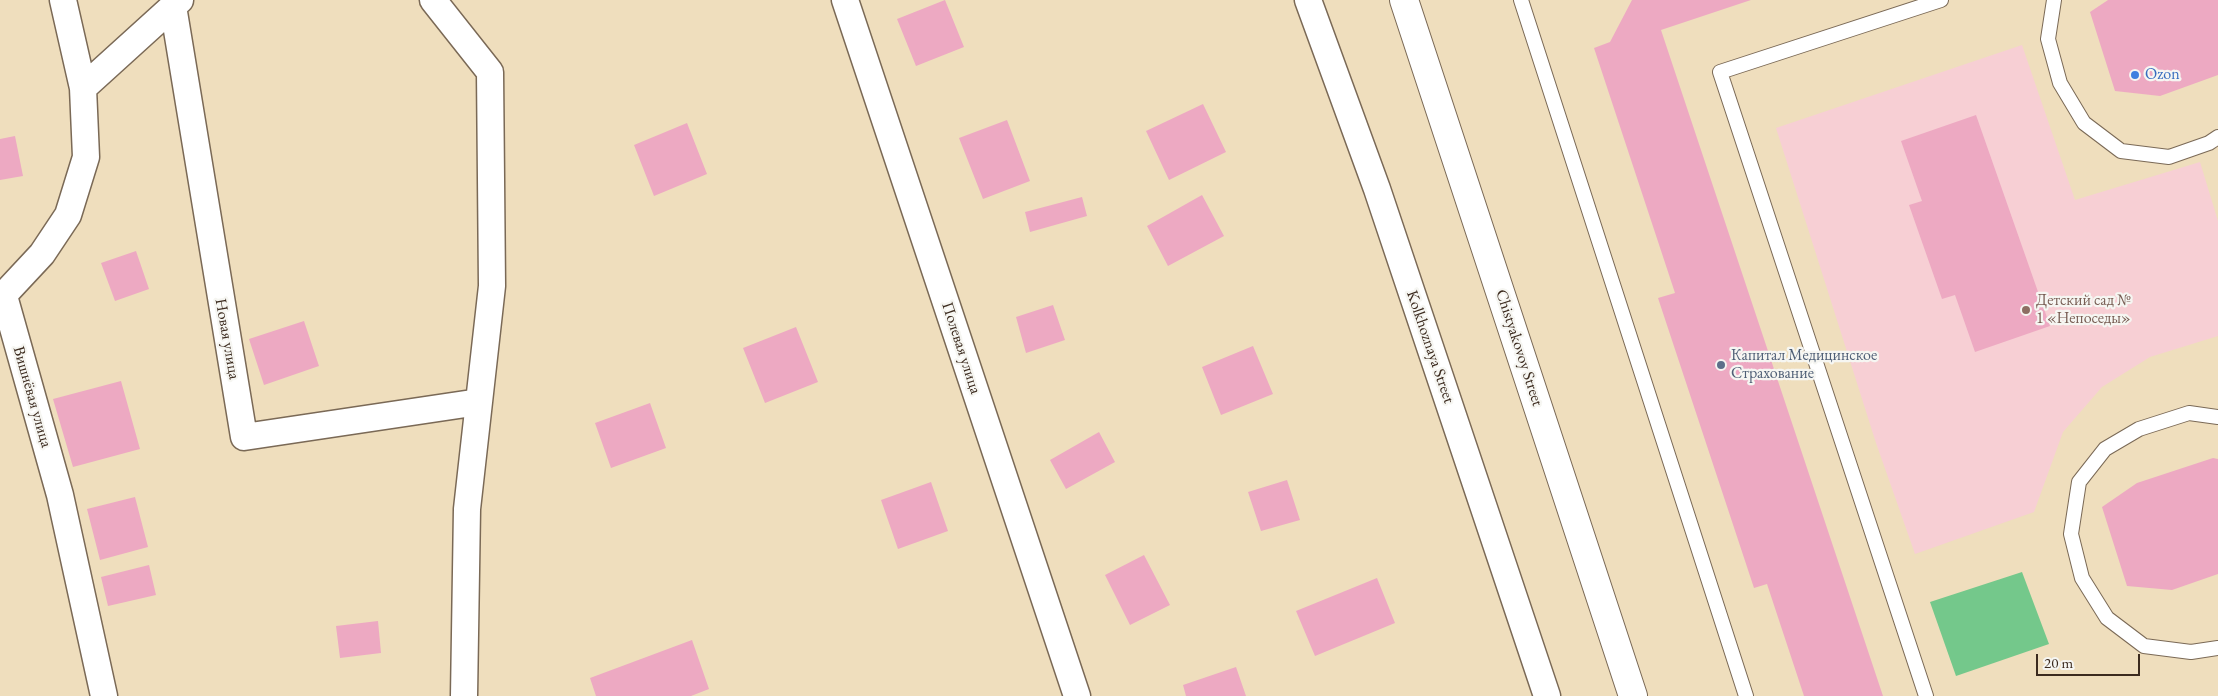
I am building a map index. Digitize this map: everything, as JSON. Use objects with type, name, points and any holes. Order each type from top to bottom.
[{"type":"street","name":"Вишнёвая улица","points":[[63,0],[83,88],[86,157],[68,215],[42,254],[2,298],[60,495],[104,696]]},
{"type":"street","points":[[433,0],[490,72],[492,286],[466,508],[464,696]]},
{"type":"street","name":"Полевая улица","points":[[845,0],[1077,696]]},
{"type":"street","name":"Kolkhoznaya Street","points":[[1308,0],[1380,199],[1547,696]]},
{"type":"street","name":"Chistyakovoy Street","points":[[1404,0],[1633,696]]},
{"type":"street","points":[[83,88],[177,3]]},
{"type":"street","name":"Новая улица","points":[[177,3],[244,437],[478,402]]},
{"type":"lane","points":[[1521,0],[1746,696]]},
{"type":"lane","points":[[1926,696],[1720,72],[1941,0]]},
{"type":"lane","points":[[2054,0],[2048,39],[2060,83],[2084,123],[2121,151],[2160,156],[2169,157],[2218,138]]},
{"type":"lane","points":[[2218,417],[2189,413],[2139,429],[2105,449],[2079,482],[2071,534],[2082,578],[2107,618],[2144,646],[2191,652],[2218,648]]},
{"type":"shaded area","name":"Детский сад № 1 «Непоседы»","points":[[2022,45],[2075,200],[2200,162],[2218,221],[2218,336],[2150,357],[2102,387],[2063,432],[2034,512],[1915,554],[1876,443],[1776,128]]},
{"type":"green space","points":[[2022,572],[2049,644],[1956,676],[1930,602]]},
{"type":"building","points":[[945,0],[964,47],[916,66],[897,19]]},
{"type":"building","points":[[1632,0],[1751,0],[1661,30],[1883,696],[1804,696],[1767,584],[1754,588],[1658,298],[1675,293],[1594,48],[1610,42]]},
{"type":"building","points":[[2108,0],[2218,0],[2218,75],[2160,96],[2115,91],[2090,12]]},
{"type":"building","points":[[1203,104],[1226,152],[1169,180],[1146,131]]},
{"type":"building","points":[[1976,115],[2050,326],[1975,352],[1955,295],[1942,299],[1909,205],[1922,201],[1901,141]]},
{"type":"building","points":[[1007,120],[1030,181],[983,199],[959,138]]},
{"type":"building","points":[[687,123],[707,174],[654,196],[634,145]]},
{"type":"building","points":[[15,136],[23,176],[0,180],[0,139]]},
{"type":"building","points":[[1202,195],[1224,236],[1168,266],[1147,226]]},
{"type":"building","points":[[1082,197],[1087,216],[1030,232],[1025,212]]},
{"type":"building","points":[[136,251],[149,289],[115,301],[101,263]]},
{"type":"building","points":[[1053,305],[1065,340],[1026,353],[1016,317]]},
{"type":"building","points":[[304,321],[319,366],[264,385],[249,339]]},
{"type":"building","points":[[796,327],[818,382],[765,403],[743,348]]},
{"type":"building","points":[[1253,346],[1273,394],[1221,415],[1202,367]]},
{"type":"building","points":[[121,381],[140,449],[73,467],[53,399]]},
{"type":"building","points":[[650,403],[666,448],[611,468],[595,423]]},
{"type":"building","points":[[1099,432],[1115,462],[1066,489],[1050,460]]},
{"type":"building","points":[[2213,458],[2218,459],[2218,574],[2172,590],[2127,586],[2102,507],[2137,483]]},
{"type":"building","points":[[1287,480],[1300,520],[1261,531],[1248,492]]},
{"type":"building","points":[[931,482],[948,531],[898,549],[881,500]]},
{"type":"building","points":[[135,497],[148,547],[100,560],[87,509]]},
{"type":"building","points":[[1144,555],[1170,605],[1130,625],[1105,575]]},
{"type":"building","points":[[149,565],[156,595],[108,606],[101,577]]},
{"type":"building","points":[[1377,578],[1395,623],[1315,656],[1296,611]]},
{"type":"building","points":[[378,621],[381,653],[340,658],[336,626]]},
{"type":"building","points":[[692,640],[709,689],[691,696],[596,696],[590,678]]},
{"type":"building","points":[[1236,667],[1246,696],[1186,696],[1183,685]]},
{"type":"place","name":"Ozon","points":[[2135,75]]},
{"type":"place","name":"Детский сад № 1 «Непоседы»","points":[[2026,310]]},
{"type":"place","name":"Капитал Медицинское Страхование","points":[[1721,365]]}]
